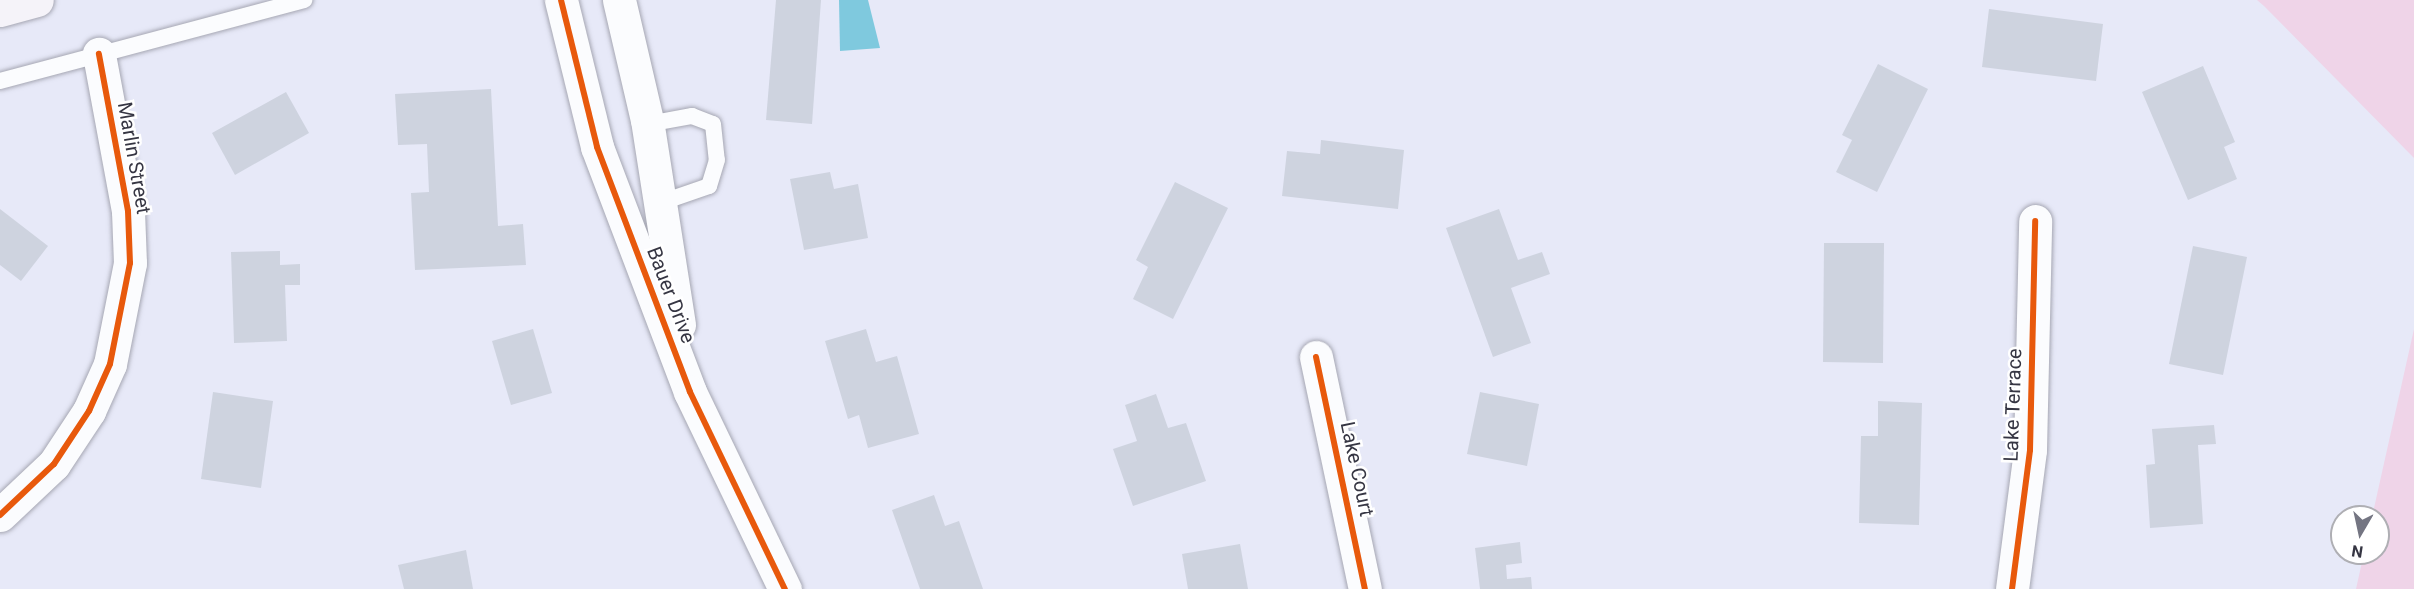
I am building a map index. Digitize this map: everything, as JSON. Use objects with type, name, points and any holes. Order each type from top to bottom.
[{"type":"main road","points":[[0,10],[36,0]]},
{"type":"street","name":"Bauer Drive","points":[[561,0],[597,147],[690,392],[785,589]]},
{"type":"street","name":"Bauer Drive","points":[[620,0],[648,124],[690,392]]},
{"type":"street","name":"Marlin Street","points":[[0,515],[54,464],[89,411],[110,364],[130,263],[129,211],[99,54]]},
{"type":"street","name":"Lake Terrace","points":[[2012,589],[2030,450],[2035,221]]},
{"type":"street","name":"Lake Court","points":[[1316,357],[1365,589]]},
{"type":"lane","points":[[0,81],[304,0]]},
{"type":"lane","points":[[648,124],[693,116],[713,124],[717,160],[709,186],[660,203]]},
{"type":"shaded area","points":[[2257,0],[2414,0],[2414,158],[2264,6]]},
{"type":"shaded area","points":[[2414,329],[2414,589],[2356,589],[2361,565],[2390,565],[2390,505],[2375,505]]},
{"type":"water","points":[[839,0],[868,0],[880,48],[840,51]]},
{"type":"building","points":[[776,0],[821,0],[812,124],[766,120]]},
{"type":"building","points":[[1989,9],[2103,24],[2096,81],[1982,67]]},
{"type":"building","points":[[1878,64],[1928,89],[1877,192],[1836,172],[1852,140],[1842,135]]},
{"type":"building","points":[[2203,66],[2235,142],[2224,147],[2237,179],[2188,200],[2142,92]]},
{"type":"building","points":[[491,89],[498,226],[523,224],[526,265],[415,270],[411,193],[429,192],[427,144],[398,145],[395,94]]},
{"type":"building","points":[[286,92],[309,133],[235,175],[212,133]]},
{"type":"building","points":[[1321,140],[1404,150],[1398,209],[1282,196],[1287,151],[1320,154]]},
{"type":"building","points":[[830,172],[834,189],[858,184],[868,238],[804,250],[790,179]]},
{"type":"building","points":[[1175,182],[1228,208],[1173,319],[1133,299],[1148,267],[1136,260]]},
{"type":"building","points":[[0,209],[48,246],[21,281],[0,265]]},
{"type":"building","points":[[1499,209],[1518,260],[1542,252],[1550,274],[1511,288],[1531,343],[1493,357],[1446,228]]},
{"type":"building","points":[[1824,243],[1884,243],[1883,363],[1823,362]]},
{"type":"building","points":[[2193,246],[2247,257],[2223,375],[2169,364]]},
{"type":"building","points":[[280,251],[280,265],[300,264],[300,285],[285,285],[287,341],[234,343],[231,252]]},
{"type":"building","points":[[533,329],[552,393],[511,405],[492,341]]},
{"type":"building","points":[[866,329],[876,362],[897,356],[919,434],[868,448],[859,415],[848,419],[825,341]]},
{"type":"building","points":[[213,392],[273,401],[261,488],[201,479]]},
{"type":"building","points":[[1480,392],[1539,404],[1527,466],[1467,454]]},
{"type":"building","points":[[1156,394],[1168,428],[1186,423],[1206,481],[1133,506],[1113,449],[1137,441],[1125,405]]},
{"type":"building","points":[[1878,401],[1922,403],[1919,525],[1859,523],[1861,436],[1878,436]]},
{"type":"building","points":[[2214,425],[2216,444],[2198,445],[2203,524],[2150,528],[2146,465],[2155,464],[2152,429]]},
{"type":"building","points":[[934,495],[945,526],[959,521],[983,589],[920,589],[892,510]]},
{"type":"building","points":[[1520,542],[1522,563],[1506,565],[1507,579],[1531,577],[1532,589],[1480,589],[1475,548]]},
{"type":"building","points":[[1240,544],[1248,589],[1188,589],[1182,554]]},
{"type":"building","points":[[466,550],[473,589],[404,589],[398,565]]},
{"type":"cycle path","points":[[561,0],[597,147],[690,392],[785,589]]},
{"type":"cycle path","points":[[0,515],[54,464],[89,411],[110,364],[130,263],[128,211],[99,54]]},
{"type":"cycle path","points":[[2012,589],[2030,450],[2035,221]]},
{"type":"cycle path","points":[[1316,357],[1365,589]]}]
